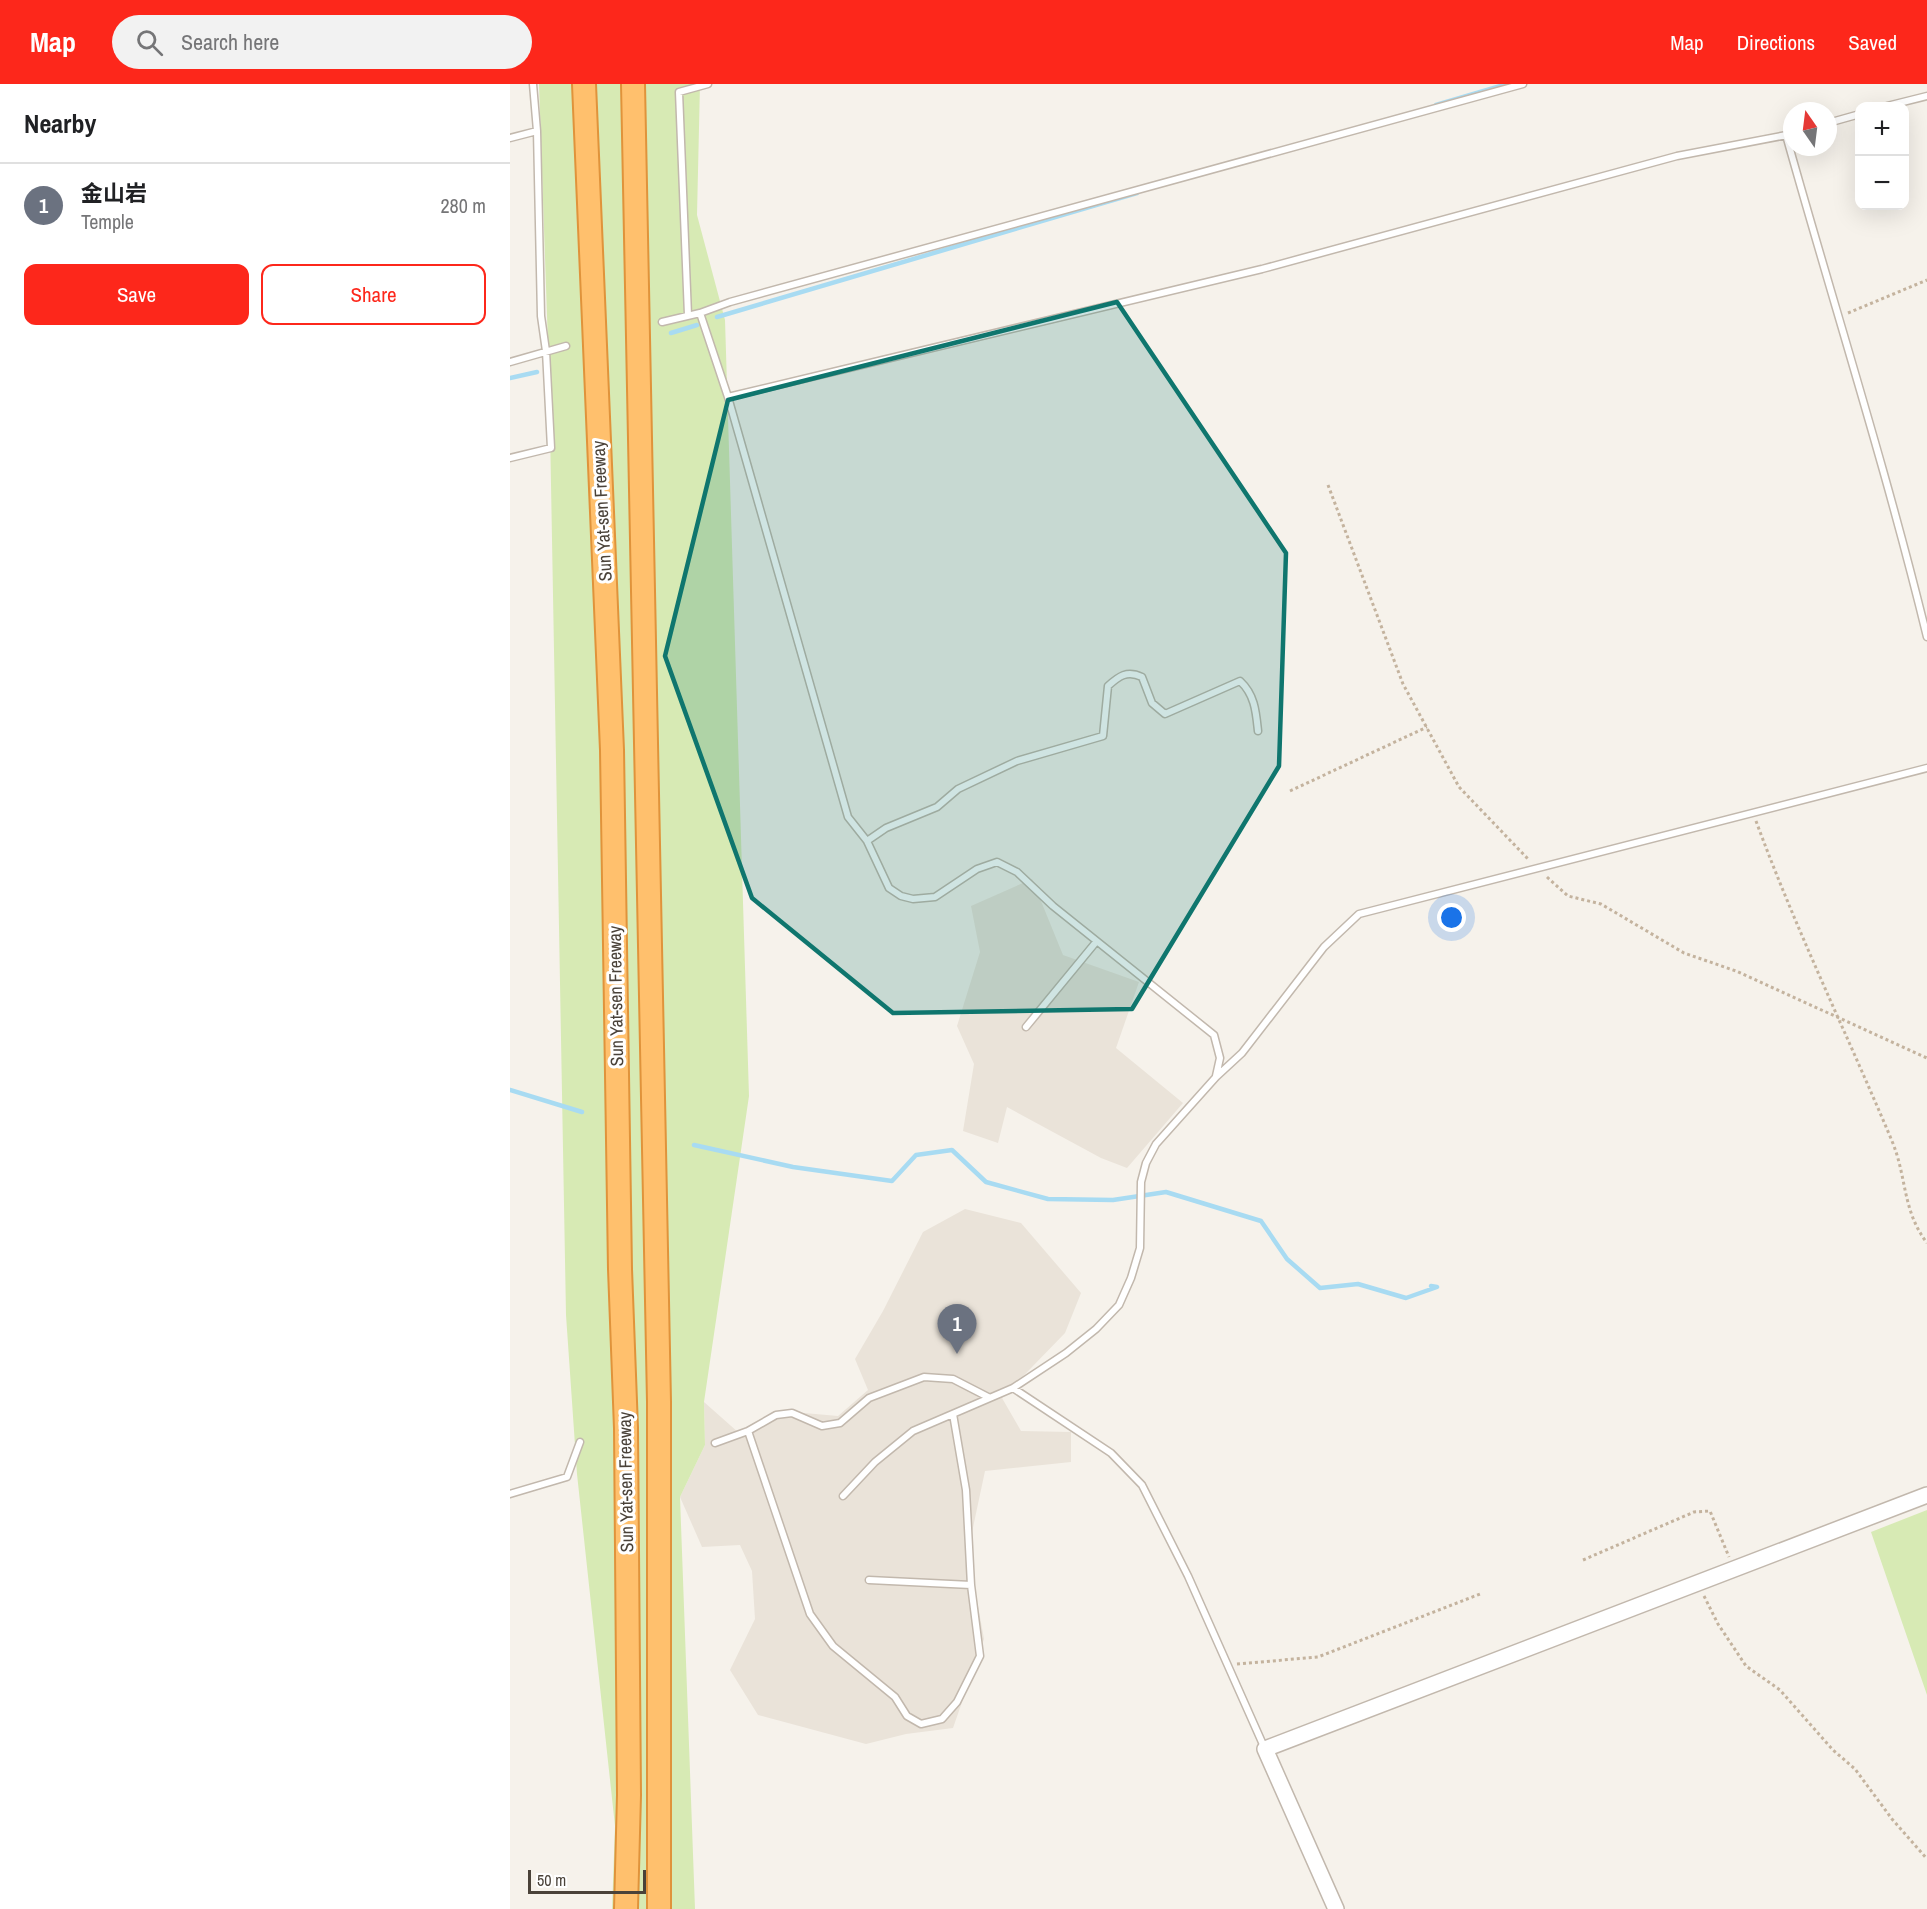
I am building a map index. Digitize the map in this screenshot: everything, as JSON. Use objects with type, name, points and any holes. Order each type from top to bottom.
[{"type":"highway","points":[[573,84],[588,189]]},
{"type":"highway","name":"Sun Yat-sen Freeway","points":[[584,84],[612,750],[620,1269],[626,1428],[629,1795],[626,1909]]},
{"type":"highway","name":"Sun Yat-sen Freeway","points":[[633,84],[659,1402],[659,1909]]},
{"type":"street","points":[[1336,1909],[1265,1749],[1927,1495]]},
{"type":"lane","points":[[510,458],[551,447],[546,351],[541,316],[537,131],[533,84]]},
{"type":"lane","points":[[688,315],[679,92],[708,84]]},
{"type":"lane","points":[[662,322],[1523,84]]},
{"type":"lane","points":[[1903,102],[1927,96]]},
{"type":"lane","points":[[1837,120],[1855,115]]},
{"type":"lane","points":[[510,138],[537,131]]},
{"type":"lane","points":[[728,398],[1262,269],[1677,156],[1783,135]]},
{"type":"lane","points":[[1795,156],[1838,318],[1864,398],[1927,637]]},
{"type":"lane","points":[[700,313],[728,398],[848,817],[867,841],[889,888],[901,896],[913,899],[935,897],[977,869],[997,862],[1017,872],[1096,942],[1214,1035],[1220,1058],[1216,1077]]},
{"type":"lane","points":[[510,362],[566,346]]},
{"type":"lane","points":[[867,841],[886,828],[937,807],[958,789],[1017,761],[1103,736],[1108,686],[1121,675],[1133,672],[1142,677],[1152,704],[1165,714],[1240,681],[1249,690],[1256,710],[1258,731]]},
{"type":"lane","points":[[843,1496],[875,1462],[913,1431],[1013,1388],[1066,1353],[1096,1329],[1119,1305],[1131,1278],[1140,1248],[1141,1182],[1146,1163],[1156,1144],[1216,1077],[1242,1053],[1324,947],[1359,914],[1927,768]]},
{"type":"lane","points":[[1026,1027],[1096,942]]},
{"type":"lane","points":[[715,1443],[748,1431],[776,1415],[792,1413],[822,1426],[840,1423],[869,1398],[924,1377],[953,1378],[988,1397]]},
{"type":"lane","points":[[1013,1388],[1111,1453],[1142,1485],[1188,1576],[1265,1749]]},
{"type":"lane","points":[[748,1431],[810,1614],[834,1646],[895,1697],[907,1716],[921,1724],[942,1719],[957,1702],[980,1656],[971,1585],[966,1490],[953,1414]]},
{"type":"lane","points":[[510,1494],[567,1477],[580,1442]]},
{"type":"lane","points":[[869,1580],[971,1585]]},
{"type":"path","points":[[1838,318],[1927,280]]},
{"type":"path","points":[[1328,485],[1403,684],[1459,787],[1538,868],[1568,896],[1601,904],[1684,953],[1736,971],[1927,1058]]},
{"type":"path","points":[[1290,791],[1427,727]]},
{"type":"path","points":[[1754,813],[1835,1016],[1893,1143],[1911,1217],[1915,1227],[1927,1243]]},
{"type":"path","points":[[1582,1560],[1694,1512],[1710,1511],[1734,1570]]},
{"type":"path","points":[[1698,1584],[1718,1624],[1746,1666],[1780,1690],[1833,1750],[1855,1769],[1892,1819],[1927,1859]]},
{"type":"path","points":[[1226,1665],[1318,1657],[1480,1594]]},
{"type":"highlighted area","points":[[1117,302],[1286,553],[1279,766],[1132,1009],[893,1013],[752,898],[665,656],[728,400]]},
{"type":"shaded area","points":[[1032,879],[1063,955],[1139,982],[1116,1048],[1183,1103],[1127,1168],[1101,1158],[1007,1107],[998,1143],[963,1131],[974,1064],[957,1026],[980,952],[971,906]]},
{"type":"shaded area","points":[[965,1209],[1021,1223],[1081,1293],[1065,1333],[1002,1398],[1021,1431],[1071,1432],[1071,1462],[985,1471],[968,1551],[984,1639],[953,1728],[906,1734],[866,1744],[758,1715],[730,1670],[755,1619],[752,1571],[740,1545],[702,1547],[680,1497],[705,1445],[704,1402],[739,1433],[776,1415],[804,1413],[838,1416],[868,1390],[855,1359],[883,1311],[923,1232]]},
{"type":"green space","points":[[539,84],[700,84],[697,215],[725,320],[749,1096],[704,1402],[705,1445],[680,1497],[695,1909],[612,1909],[615,1826],[577,1474],[566,1315],[549,373]]},
{"type":"green space","points":[[1927,1510],[1927,1695],[1871,1532]]},
{"type":"waterway","points":[[1436,105],[1507,84]]},
{"type":"waterway","points":[[717,317],[1137,193]]},
{"type":"waterway","points":[[671,333],[697,325]]},
{"type":"waterway","points":[[510,378],[537,372]]},
{"type":"waterway","points":[[510,1090],[582,1112]]},
{"type":"waterway","points":[[694,1145],[793,1167],[892,1181],[916,1155],[952,1150],[986,1182],[1048,1199],[1113,1200],[1166,1192],[1261,1221],[1287,1259],[1320,1288],[1358,1284],[1406,1298],[1437,1287],[1431,1286]]},
{"type":"place","name":"金山岩","points":[[957,1354]]}]
